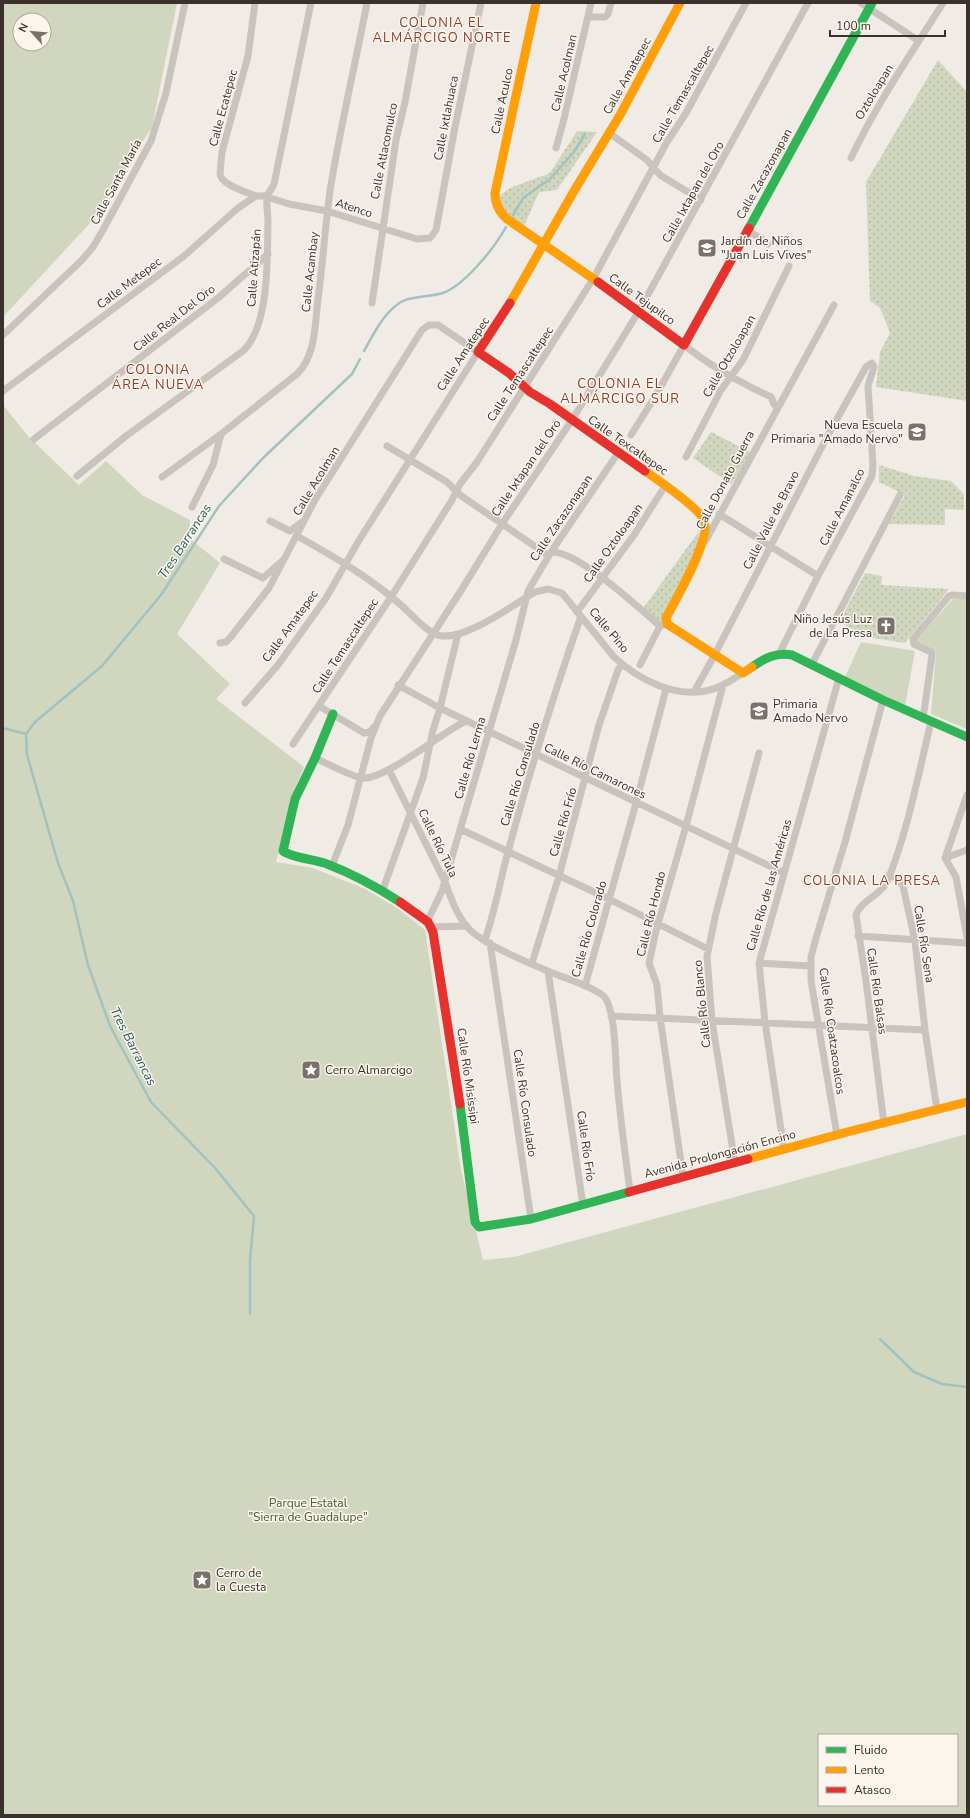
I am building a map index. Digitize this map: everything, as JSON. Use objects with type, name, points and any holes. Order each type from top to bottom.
[{"type":"street","name":"Calle Santa María","points":[[3,336],[82,260],[93,247],[151,141],[158,114],[166,93],[185,3]]},
{"type":"street","name":"Calle Ecatepec","points":[[255,3],[248,56],[222,152],[220,177],[225,182],[256,196]]},
{"type":"street","name":"Calle Atizapán","points":[[77,476],[126,436],[249,345],[260,323],[265,293],[268,254],[268,197],[274,184],[311,3]]},
{"type":"street","name":"Calle Acambay","points":[[162,477],[221,434],[297,374],[304,365],[314,332],[327,211],[341,124],[367,3]]},
{"type":"street","name":"Calle Atlacomulco","points":[[372,303],[396,140],[405,102],[423,3]]},
{"type":"street","name":"Calle Ixtlahuaca","points":[[432,236],[436,227],[481,3]]},
{"type":"street","name":"Calle Aculco","points":[[496,204],[495,193],[536,3]]},
{"type":"street","name":"Calle Acolman","points":[[556,148],[591,3]]},
{"type":"street","points":[[588,17],[605,17],[608,14],[611,3]]},
{"type":"street","name":"Calle Amatepec","points":[[245,703],[300,637],[330,592],[358,542],[478,352],[502,317],[628,101],[680,3]]},
{"type":"street","name":"Calle Temascaltepec","points":[[293,744],[391,597],[456,491],[525,388],[593,279],[654,169],[667,142],[686,113],[746,3]]},
{"type":"street","name":"Calle Ixtapan del Oro","points":[[332,866],[348,825],[376,724],[398,685],[433,634],[502,524],[572,420],[639,311],[808,3]]},
{"type":"street","points":[[861,3],[871,6],[919,41]]},
{"type":"street","name":"Oztoloapan","points":[[852,158],[864,131],[886,90],[943,3]]},
{"type":"street","name":"Calle Zacazonapan","points":[[631,435],[656,395],[684,345],[871,6]]},
{"type":"street","points":[[609,133],[647,160],[660,175],[701,200]]},
{"type":"street","points":[[256,196],[268,197]]},
{"type":"street","name":"Calle Metepec","points":[[3,391],[184,256],[238,208],[256,196]]},
{"type":"street","name":"Atenco","points":[[268,197],[289,204],[327,211],[422,240],[432,236]]},
{"type":"street","name":"Calle Tejupilco","points":[[496,204],[502,215],[507,220],[545,244],[639,311],[700,357],[731,376],[771,397],[774,404],[778,408]]},
{"type":"street","points":[[746,231],[761,238],[768,244]]},
{"type":"street","name":"Calle Real Del Oro","points":[[34,439],[218,298],[268,254]]},
{"type":"street","name":"Calle Otzoloapan","points":[[686,457],[721,390],[743,360],[789,266]]},
{"type":"street","name":"Calle Donato Guerra","points":[[640,665],[663,625],[719,514],[834,305]]},
{"type":"street","name":"Calle Texcaltepec","points":[[429,326],[438,325],[509,373],[525,388],[687,502],[703,518],[706,527],[700,550]]},
{"type":"street","name":"Calle Acolman","points":[[220,643],[228,640],[268,588],[315,500],[422,330],[429,326]]},
{"type":"street","name":"Calle Valle de Bravo","points":[[694,692],[714,656],[769,546],[858,379],[866,367],[872,363]]},
{"type":"street","name":"Calle Amanalco","points":[[776,654],[872,476],[874,464],[868,386],[874,367],[872,363]]},
{"type":"street","points":[[192,507],[213,465],[221,434]]},
{"type":"street","points":[[387,446],[447,482],[456,491],[502,524],[550,554],[561,554],[590,569],[663,625],[674,630],[743,673]]},
{"type":"street","name":"Calle Zacazonapan","points":[[526,597],[550,554],[618,453]]},
{"type":"street","name":"Calle Oztoloapan","points":[[579,614],[665,486]]},
{"type":"street","points":[[812,664],[900,495]]},
{"type":"street","points":[[719,514],[818,576]]},
{"type":"street","points":[[270,521],[290,531],[305,520]]},
{"type":"street","points":[[297,536],[346,564],[391,597],[433,634]]},
{"type":"street","points":[[224,559],[263,578],[277,564],[284,560]]},
{"type":"street","name":"Calle Pino","points":[[433,634],[442,636],[458,634],[474,628],[539,590],[553,590],[565,595],[579,614],[622,664],[635,673],[666,689],[694,692],[710,690],[722,685],[776,654]]},
{"type":"street","points":[[890,875],[904,832],[927,721],[932,655],[930,652],[914,644],[913,639],[949,596],[967,596]]},
{"type":"street","name":"Calle Río Lerma","points":[[429,924],[445,882],[516,640],[526,597]]},
{"type":"street","name":"Calle Río Consulado","points":[[530,1219],[487,941],[508,852],[579,614]]},
{"type":"street","points":[[382,892],[423,778],[430,743],[458,634]]},
{"type":"street","points":[[776,654],[792,655],[927,721],[967,737]]},
{"type":"street","name":"Calle Río Frío","points":[[532,963],[559,876],[586,779],[599,725],[618,670],[622,664]]},
{"type":"street","name":"Calle Río de las Américas","points":[[784,1150],[765,1022],[759,963],[839,678]]},
{"type":"street","name":"Calle Río Camarones","points":[[398,685],[466,721],[784,873]]},
{"type":"street","name":"Calle Río Hondo","points":[[683,1176],[660,1017],[657,985],[649,963],[658,924],[686,826],[722,685]]},
{"type":"street","name":"Calle Río Colorado","points":[[630,1191],[619,1103],[611,1016],[603,995],[585,986],[666,689]]},
{"type":"street","name":"Calle Río Coatzacoalcos","points":[[837,1135],[811,981],[811,966],[816,938],[845,842],[883,700]]},
{"type":"street","points":[[319,706],[364,733],[370,732],[376,724]]},
{"type":"street","points":[[333,714],[315,758],[295,799],[286,833],[284,852],[311,858],[332,866],[382,892],[429,924],[467,926],[487,941],[548,971],[585,986]]},
{"type":"street","points":[[315,758],[360,778],[372,777],[389,770],[466,721]]},
{"type":"street","name":"Calle Río Blanco","points":[[735,1162],[712,1021],[708,949],[716,913],[760,753]]},
{"type":"street","name":"Calle Río Tula","points":[[389,770],[445,882],[452,900],[467,926]]},
{"type":"street","points":[[967,795],[945,858],[956,877],[967,937]]},
{"type":"street","points":[[460,829],[609,899],[708,949]]},
{"type":"street","points":[[945,858],[967,850]]},
{"type":"street","name":"Calle Río Balsas","points":[[884,1124],[866,981],[856,918],[857,911],[862,905],[884,888],[890,875]]},
{"type":"street","name":"Calle Río Sena","points":[[890,875],[899,879],[903,886],[915,940],[925,1030],[937,1110]]},
{"type":"street","name":"Calle Río Misissipi","points":[[429,924],[434,936],[456,1074],[475,1222],[479,1227]]},
{"type":"street","points":[[858,936],[967,943]]},
{"type":"street","points":[[759,963],[811,966]]},
{"type":"street","name":"Calle Río Frío","points":[[548,971],[583,1206]]},
{"type":"street","points":[[611,1016],[925,1030]]},
{"type":"street","name":"Avenida Prolongación Encino","points":[[479,1227],[530,1219],[583,1206],[683,1176],[967,1102]]},
{"type":"green space","points":[[3,3],[177,3],[152,127],[91,222],[3,317]]},
{"type":"green space","points":[[938,60],[967,92],[967,401],[876,387],[880,352],[890,333],[880,308],[870,301],[866,182]]},
{"type":"green space","points":[[577,131],[597,132],[557,190],[539,192],[522,231],[494,200],[510,188],[550,173]]},
{"type":"green space","name":"Parque Estatal \"Sierra de Guadalupe\"","points":[[3,405],[28,436],[79,485],[106,461],[142,495],[190,520],[189,538],[220,563],[177,634],[230,684],[216,699],[304,767],[295,788],[276,862],[313,868],[365,889],[397,908],[425,930],[461,1170],[483,1260],[514,1257],[967,1134],[967,1815],[3,1815]]},
{"type":"green space","points":[[711,432],[752,453],[731,484],[693,458]]},
{"type":"green space","points":[[879,465],[914,476],[951,481],[964,494],[964,510],[945,509],[945,525],[889,524],[905,495],[879,482]]},
{"type":"green space","points":[[699,531],[696,557],[661,629],[642,610]]},
{"type":"green space","points":[[865,573],[882,576],[881,585],[949,589],[905,643],[866,637],[839,622]]},
{"type":"green space","points":[[953,599],[967,599],[967,729],[931,714],[936,654],[914,642]]},
{"type":"green space","points":[[861,642],[915,651],[905,706],[845,677]]},
{"type":"waterway","name":"Tres Barrancas","points":[[513,215],[523,198],[550,179],[574,152],[585,134]]},
{"type":"waterway","name":"Tres Barrancas","points":[[364,351],[389,312],[405,300],[443,293],[452,289],[470,274],[487,255],[506,227]]},
{"type":"waterway","name":"Tres Barrancas","points":[[250,1314],[250,1260],[254,1216],[215,1168],[151,1102],[110,1026],[88,965],[73,901],[58,863],[27,755],[26,734],[35,722],[102,666],[161,595],[219,506],[263,458],[352,374],[360,359]]},
{"type":"waterway","name":"Tres Barrancas","points":[[3,728],[26,734]]},
{"type":"waterway","points":[[880,1339],[914,1372],[942,1384],[967,1387]]},
{"type":"traffic: fast","points":[[749,228],[872,3]]},
{"type":"traffic: fast","points":[[752,667],[771,656],[781,654],[792,655],[883,700],[967,737]]},
{"type":"traffic: fast","points":[[333,714],[315,758],[295,799],[283,851],[291,855],[337,868],[365,881],[400,902]]},
{"type":"traffic: fast","points":[[460,1104],[475,1222],[479,1227],[531,1219],[629,1192]]},
{"type":"traffic: slow","points":[[536,3],[495,193],[496,201],[500,211],[507,219],[598,282]]},
{"type":"traffic: slow","points":[[510,303],[574,191],[620,115],[680,3]]},
{"type":"traffic: slow","points":[[645,471],[686,501],[704,520],[705,529],[703,540],[692,569],[666,618],[667,624],[743,673],[752,667]]},
{"type":"traffic: slow","points":[[748,1159],[967,1102]]},
{"type":"traffic: jam","points":[[598,282],[684,345],[749,228]]},
{"type":"traffic: jam","points":[[510,303],[478,352],[509,373],[530,392],[550,404],[645,471]]},
{"type":"traffic: jam","points":[[400,902],[428,922],[433,932],[460,1104]]},
{"type":"traffic: jam","points":[[629,1192],[748,1159]]},
{"type":"place","name":"Jardín de Niños \"Juan Luis Vives\"","points":[[707,248]]},
{"type":"place","name":"Nueva Escuela Primaria \"Amado Nervo\"","points":[[917,432]]},
{"type":"place","name":"Niño Jesús Luz de La Presa","points":[[886,626]]},
{"type":"place","name":"Primaria Amado Nervo","points":[[759,711]]},
{"type":"place","name":"Cerro Almarcigo","points":[[311,1070]]},
{"type":"place","name":"Cerro de la Cuesta","points":[[202,1580]]},
{"type":"district","name":"COLONIA EL ALMÁRCIGO NORTE","points":[[442,30]]},
{"type":"district","name":"COLONIA ÁREA NUEVA","points":[[158,376]]},
{"type":"district","name":"COLONIA EL ALMÁRCIGO SUR","points":[[620,390]]},
{"type":"district","name":"COLONIA LA PRESA","points":[[872,880]]}]
